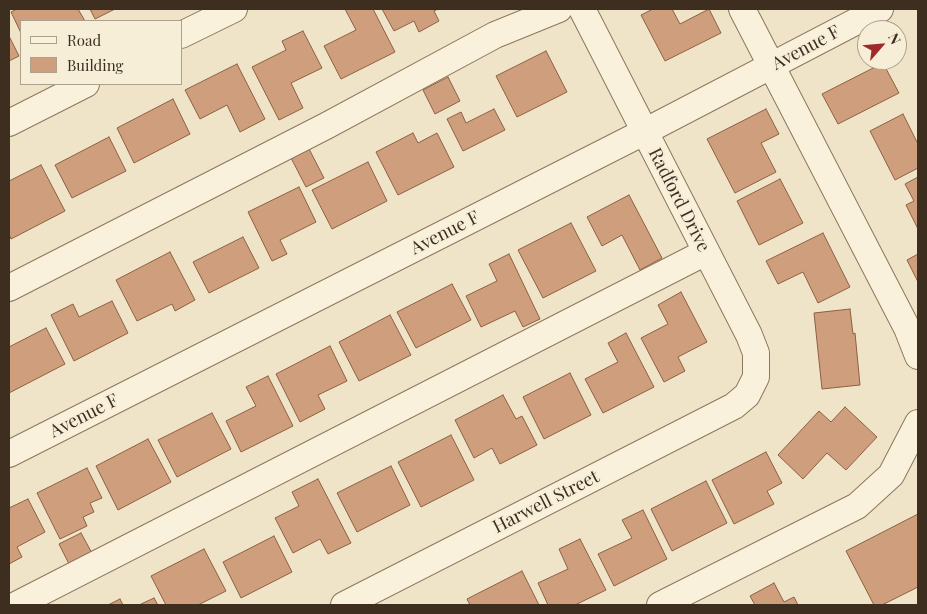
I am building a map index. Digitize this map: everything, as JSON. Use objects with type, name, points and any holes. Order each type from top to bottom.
[{"type":"street","points":[[182,35],[234,9]]},
{"type":"street","points":[[9,288],[326,126],[495,35],[559,9]]},
{"type":"street","name":"Radford Drive","points":[[582,9],[756,353],[756,377],[747,395]]},
{"type":"street","points":[[742,9],[907,328],[918,356]]},
{"type":"street","name":"Avenue F","points":[[9,454],[644,132],[880,9]]},
{"type":"street","points":[[9,123],[84,85]]},
{"type":"street","points":[[16,605],[706,252]]},
{"type":"street","name":"Harwell Street","points":[[344,605],[734,406],[747,395]]},
{"type":"street","points":[[660,605],[857,506],[891,476],[918,423]]},
{"type":"building","points":[[17,9],[78,9],[84,20],[20,20],[20,31],[11,12]]},
{"type":"building","points":[[90,9],[115,9],[95,19]]},
{"type":"building","points":[[345,9],[373,9],[395,52],[341,79],[324,46],[356,30]]},
{"type":"building","points":[[382,9],[438,9],[434,11],[439,21],[419,32],[414,21],[394,31]]},
{"type":"building","points":[[653,9],[672,9],[680,24],[709,9],[721,33],[665,61],[641,15]]},
{"type":"building","points":[[303,31],[322,68],[291,83],[303,108],[279,120],[252,67],[286,50],[282,41]]},
{"type":"building","points":[[9,36],[19,56],[9,61]]},
{"type":"building","points":[[546,51],[567,92],[517,117],[496,76]]},
{"type":"building","points":[[237,64],[265,119],[240,132],[227,105],[200,119],[185,90]]},
{"type":"building","points":[[869,70],[887,70],[899,93],[838,124],[822,94]]},
{"type":"building","points":[[448,77],[460,101],[435,114],[423,90]]},
{"type":"building","points":[[173,99],[190,134],[134,163],[117,128]]},
{"type":"building","points":[[494,109],[505,130],[463,151],[447,119],[461,112],[466,123]]},
{"type":"building","points":[[766,109],[779,134],[761,143],[776,172],[735,193],[707,139]]},
{"type":"building","points":[[903,114],[918,144],[918,168],[895,180],[870,131]]},
{"type":"building","points":[[413,133],[418,143],[437,133],[454,167],[398,195],[376,152]]},
{"type":"building","points":[[109,137],[126,171],[72,198],[55,165]]},
{"type":"building","points":[[308,147],[324,178],[306,187],[290,156]]},
{"type":"building","points":[[368,162],[387,201],[332,229],[312,190]]},
{"type":"building","points":[[41,165],[65,211],[11,239],[9,234],[9,181]]},
{"type":"building","points":[[918,177],[918,229],[906,205],[914,201],[905,184]]},
{"type":"building","points":[[780,179],[803,223],[759,245],[737,201]]},
{"type":"building","points":[[299,187],[316,222],[280,240],[287,254],[272,261],[248,212]]},
{"type":"building","points":[[629,195],[662,258],[640,270],[622,235],[602,246],[587,217]]},
{"type":"building","points":[[571,223],[596,271],[543,298],[518,250]]},
{"type":"building","points":[[823,233],[850,287],[818,303],[803,272],[778,284],[766,261]]},
{"type":"building","points":[[243,237],[259,268],[209,293],[193,262]]},
{"type":"building","points":[[170,252],[195,300],[175,311],[172,304],[137,321],[116,280]]},
{"type":"building","points":[[509,254],[540,319],[523,327],[515,311],[481,327],[466,296],[497,281],[489,264]]},
{"type":"building","points":[[918,254],[918,282],[907,260]]},
{"type":"building","points":[[452,284],[471,320],[416,348],[397,312]]},
{"type":"building","points":[[681,292],[707,342],[678,357],[685,371],[664,382],[641,338],[668,324],[658,305]]},
{"type":"building","points":[[112,301],[128,333],[74,361],[51,315],[73,304],[79,317]]},
{"type":"building","points":[[850,309],[853,334],[855,333],[860,385],[822,389],[814,313]]},
{"type":"building","points":[[390,315],[411,355],[359,381],[339,342]]},
{"type":"building","points":[[46,328],[65,364],[9,393],[9,347]]},
{"type":"building","points":[[626,333],[654,387],[603,413],[585,379],[618,362],[608,343]]},
{"type":"building","points":[[330,346],[347,381],[318,395],[325,409],[300,422],[276,374]]},
{"type":"building","points":[[570,373],[591,415],[544,439],[523,397]]},
{"type":"building","points":[[268,376],[293,426],[241,452],[226,421],[256,406],[246,387]]},
{"type":"building","points":[[503,395],[516,419],[522,416],[537,445],[500,464],[492,448],[474,458],[455,420]]},
{"type":"building","points":[[845,407],[877,437],[846,470],[827,453],[803,479],[778,455],[819,411],[831,422]]},
{"type":"building","points":[[212,413],[231,449],[177,477],[158,440]]},
{"type":"building","points":[[451,435],[474,480],[421,507],[398,462]]},
{"type":"building","points":[[148,439],[171,482],[118,510],[96,466]]},
{"type":"building","points":[[766,452],[782,483],[767,491],[774,504],[734,524],[712,480]]},
{"type":"building","points":[[391,466],[410,505],[357,532],[337,493]]},
{"type":"building","points":[[87,468],[102,498],[90,503],[94,512],[83,517],[87,526],[60,539],[37,493]]},
{"type":"building","points":[[318,479],[351,543],[328,554],[320,539],[293,553],[275,518],[299,506],[292,492]]},
{"type":"building","points":[[706,481],[727,523],[672,551],[651,509]]},
{"type":"building","points":[[28,499],[45,532],[17,547],[22,557],[9,564],[9,508]]},
{"type":"building","points":[[643,510],[667,559],[614,586],[598,554],[632,538],[622,520]]},
{"type":"building","points":[[918,514],[918,587],[882,605],[874,605],[846,551]]},
{"type":"building","points":[[81,533],[93,555],[70,566],[59,544]]},
{"type":"building","points":[[274,536],[292,572],[241,598],[223,562]]},
{"type":"building","points":[[580,539],[606,590],[575,605],[548,605],[538,583],[568,569],[559,549]]},
{"type":"building","points":[[204,549],[226,591],[198,605],[166,605],[151,576]]},
{"type":"building","points":[[522,571],[539,605],[470,605],[467,599]]},
{"type":"building","points":[[774,583],[784,602],[794,597],[798,605],[755,605],[750,596]]},
{"type":"building","points":[[154,598],[158,605],[139,605]]},
{"type":"building","points":[[120,599],[123,605],[108,605]]}]
